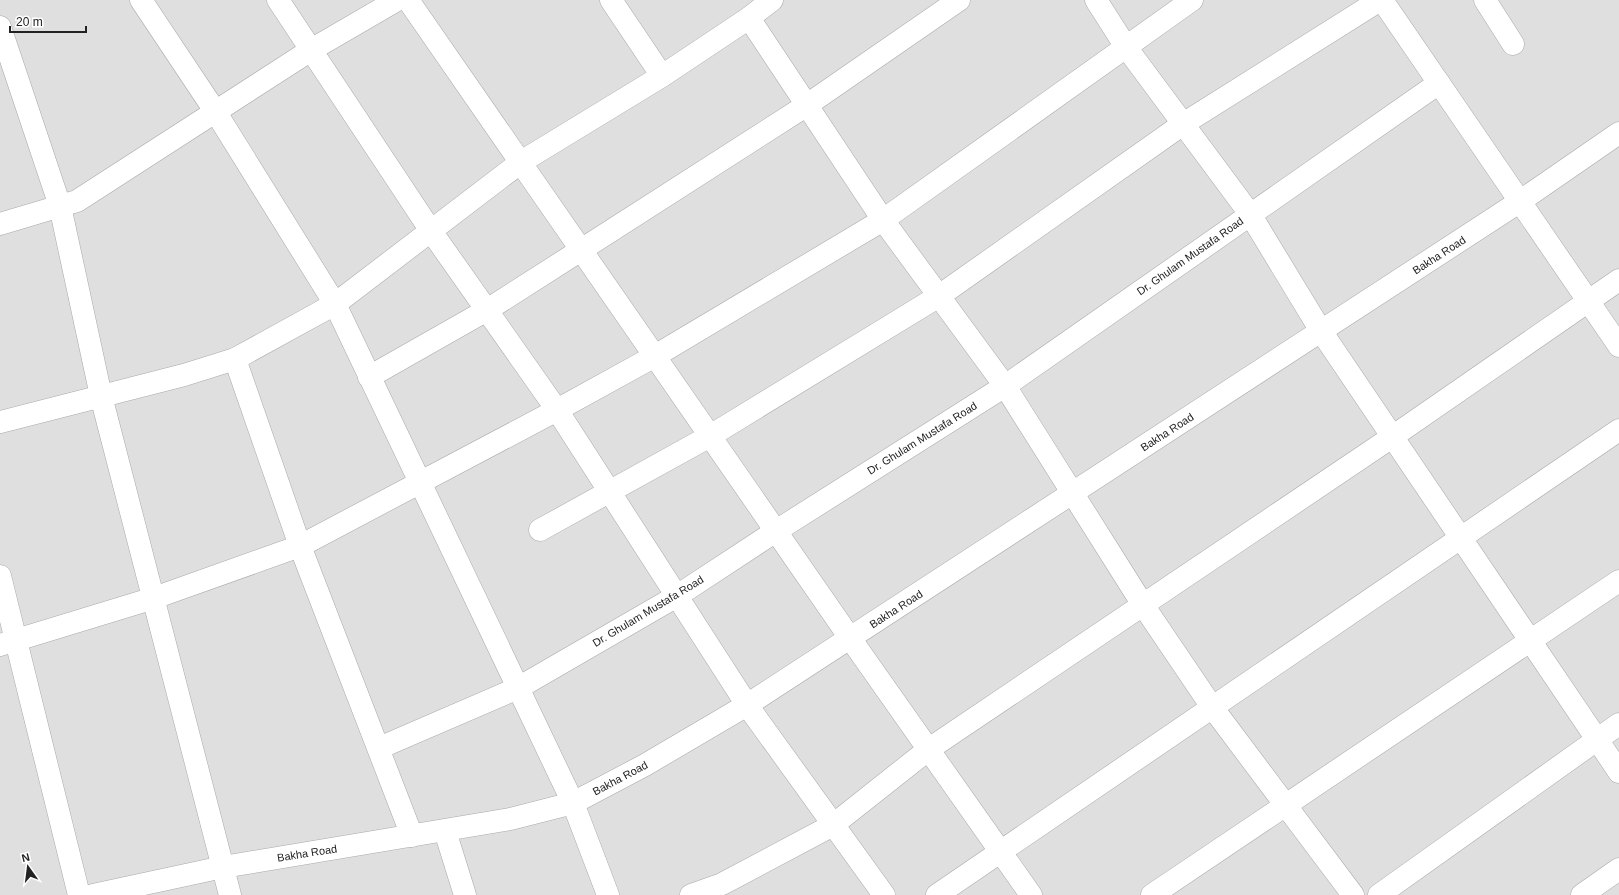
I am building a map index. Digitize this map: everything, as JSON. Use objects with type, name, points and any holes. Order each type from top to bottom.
[{"type":"street","points":[[141,0],[216,111],[335,304],[573,803],[608,895]]},
{"type":"street","points":[[278,0],[431,231],[558,410],[747,705],[884,895]]},
{"type":"street","points":[[0,224],[77,201],[311,50],[397,0]]},
{"type":"street","points":[[408,0],[850,638],[1032,895]]},
{"type":"street","points":[[610,0],[662,76]]},
{"type":"street","points":[[0,422],[184,375],[235,359],[335,304],[521,162],[662,76],[749,18],[772,0]]},
{"type":"street","points":[[370,377],[487,310],[581,250],[807,105],[959,0]]},
{"type":"street","points":[[1096,0],[1126,46],[1250,214],[1321,331],[1619,772]]},
{"type":"street","points":[[8,642],[154,598],[300,546],[558,410],[655,356],[883,220],[1192,0]]},
{"type":"street","points":[[540,530],[710,436],[939,296],[1183,124],[1381,0],[1619,346]]},
{"type":"street","points":[[1485,0],[1513,44]]},
{"type":"street","points":[[749,18],[883,220],[1005,386],[1143,605],[1212,707],[1353,895]]},
{"type":"street","points":[[0,27],[60,206],[101,396],[230,895]]},
{"type":"street","name":"Dr. Ghulam Mustafa Road","points":[[378,748],[518,688],[677,596],[776,531],[1005,386],[1439,83]]},
{"type":"street","name":"Bakha Road","points":[[93,895],[223,867],[510,820],[573,803],[645,765],[747,705],[1519,202],[1619,133]]},
{"type":"street","points":[[691,895],[722,884],[833,825],[929,749],[1392,437],[1619,280]]},
{"type":"street","points":[[235,359],[300,546],[412,836]]},
{"type":"street","points":[[937,895],[1619,430]]},
{"type":"street","points":[[0,576],[8,642],[79,895]]},
{"type":"street","points":[[1152,895],[1619,581]]},
{"type":"street","points":[[1379,895],[1619,724]]},
{"type":"street","points":[[445,831],[465,895]]},
{"type":"street","points":[[1582,895],[1619,869]]},
{"type":"shaded area","points":[[0,0],[1619,0],[1619,895],[0,895]]}]
